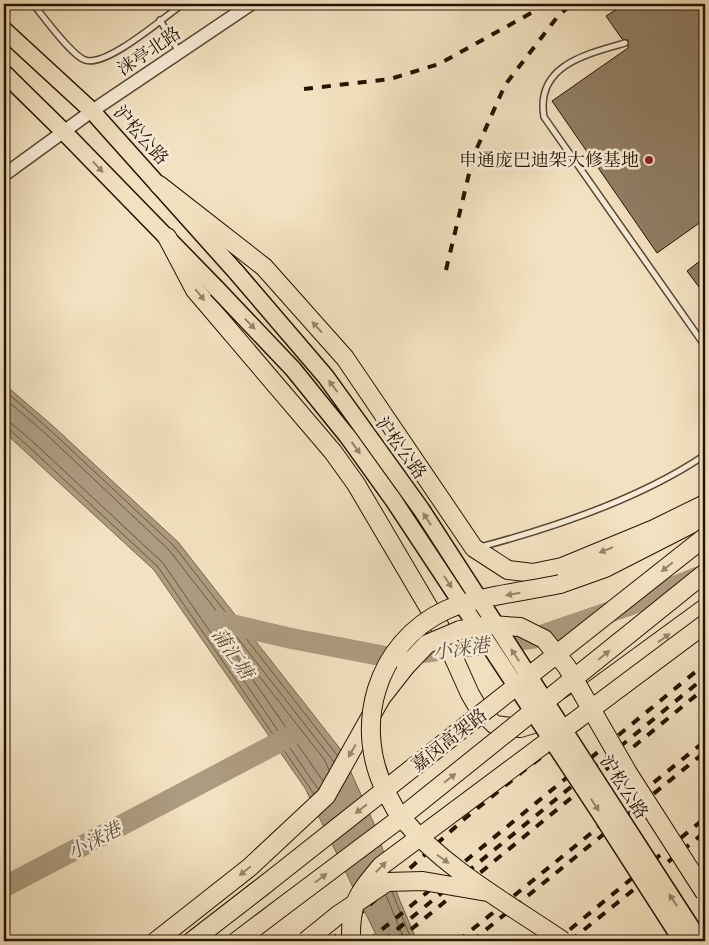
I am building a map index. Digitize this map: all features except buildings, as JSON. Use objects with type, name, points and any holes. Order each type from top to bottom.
[{"type":"highway","points":[[159,185],[264,267],[345,358],[474,548],[508,570],[533,573],[562,567],[703,510]]},
{"type":"highway","points":[[167,237],[195,290],[334,452],[439,625],[468,690],[480,711],[495,724],[520,728],[547,720],[575,703],[705,608]]},
{"type":"highway","points":[[563,941],[434,853],[399,815],[380,780],[370,740],[373,698],[386,663],[410,634],[446,610],[560,584],[605,568],[703,510]]},
{"type":"highway","name":"嘉闵高架路","points":[[192,941],[498,702],[705,537]]},
{"type":"highway","name":"嘉闵高架路","points":[[236,941],[394,823],[705,573]]},
{"type":"highway","points":[[351,941],[350,915],[361,889],[381,866],[705,624]]},
{"type":"highway","points":[[156,941],[250,867],[326,796],[381,698],[406,666],[427,644],[460,630],[491,625],[520,627],[544,639],[567,666],[628,772],[705,894]]},
{"type":"highway","points":[[306,941],[338,915],[387,882],[423,881],[492,893]]},
{"type":"main road","name":"沪松公路","points":[[4,30],[92,111],[237,273],[326,377],[421,509],[700,941]]},
{"type":"main road","name":"沪松公路","points":[[4,73],[167,237],[293,369],[348,436],[394,501],[682,941]]},
{"type":"street","name":"涞亭北路","points":[[4,176],[92,111],[251,4]]},
{"type":"lane","points":[[32,4],[76,54],[86,60],[101,60],[115,53],[183,4]]},
{"type":"lane","points":[[160,20],[179,53]]},
{"type":"lane","points":[[625,43],[591,52],[565,65],[546,89],[542,102],[544,116],[705,346]]},
{"type":"lane","points":[[474,548],[543,530],[627,496],[687,468],[705,455]]},
{"type":"water","name":"蒲汇塘","points":[[4,384],[53,426],[178,542],[341,750],[375,826],[398,896],[417,941],[379,941],[305,788],[154,570],[4,432]]},
{"type":"waterway","name":"小涞港","points":[[217,621],[289,638],[388,657],[534,638],[630,605],[698,577]]},
{"type":"waterway","name":"小涞港","points":[[4,887],[291,736]]},
{"type":"railway","points":[[304,89],[390,79],[439,64],[544,4]]},
{"type":"railway","points":[[446,270],[473,157],[505,85],[558,16],[572,4]]},
{"type":"railway","points":[[330,941],[463,820],[522,772],[705,631]]},
{"type":"railway","points":[[368,941],[705,664]]},
{"type":"railway","points":[[383,941],[705,677]]},
{"type":"railway","points":[[397,941],[705,688]]},
{"type":"railway","points":[[458,941],[705,741]]},
{"type":"railway","points":[[472,941],[705,752]]},
{"type":"railway","points":[[556,941],[705,818]]},
{"type":"railway","points":[[570,941],[705,832]]},
{"type":"place","name":"申通庞巴迪架大修基地","points":[[649,160]]}]
